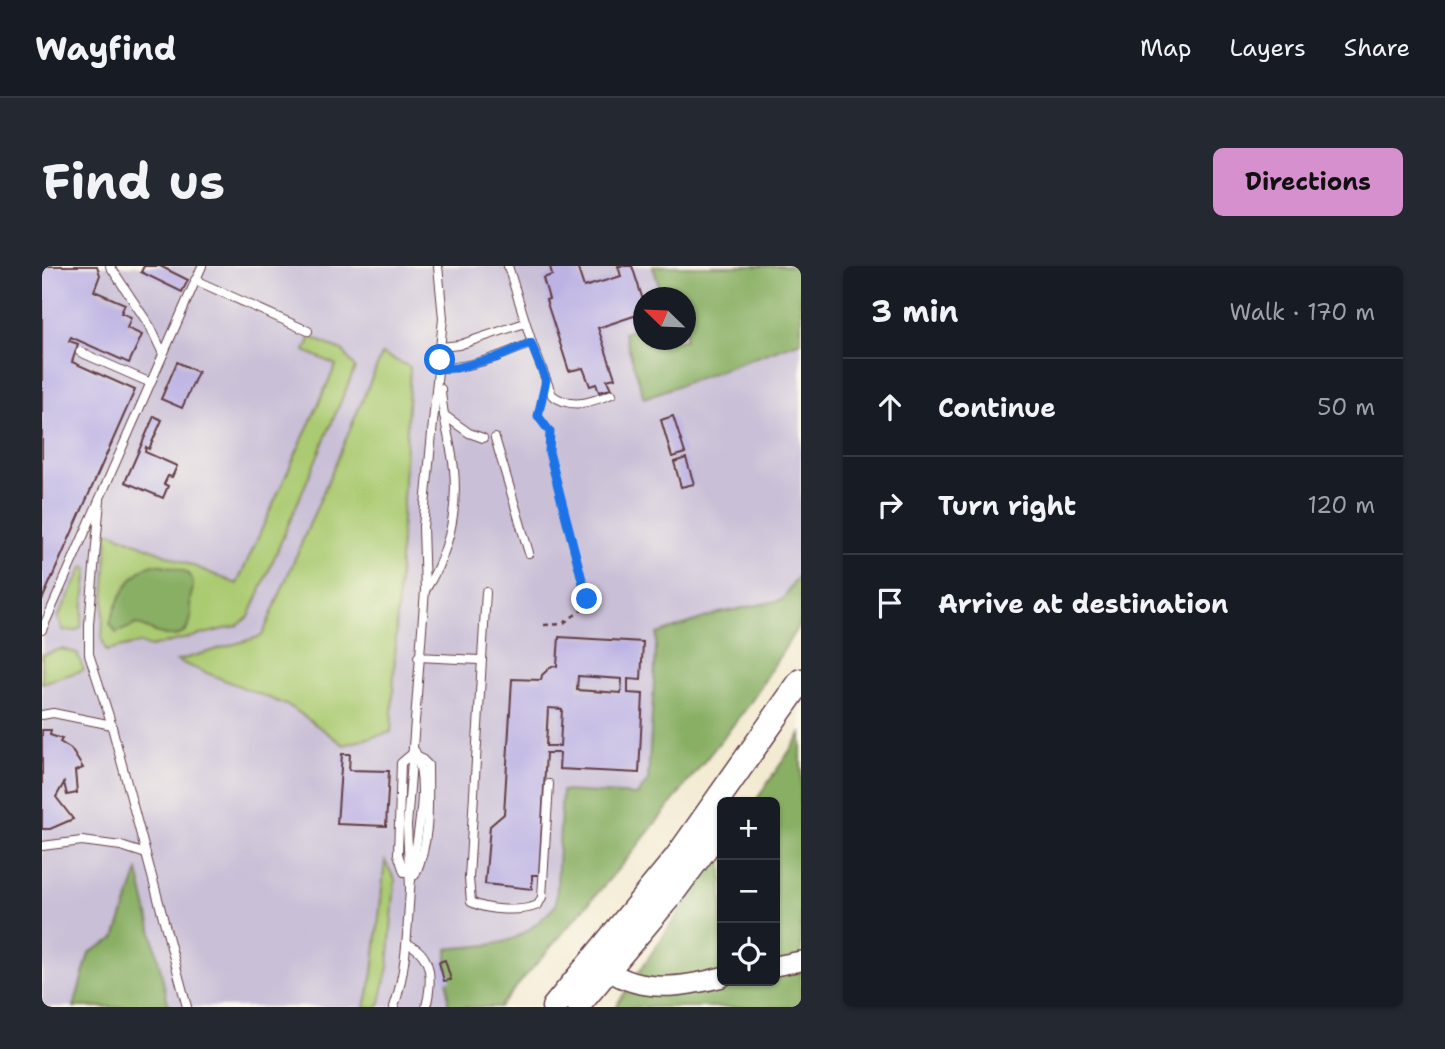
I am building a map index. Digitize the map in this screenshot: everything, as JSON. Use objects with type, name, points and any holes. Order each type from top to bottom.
[{"type":"main road","points":[[554,1007],[577,982],[720,800],[801,681]]},
{"type":"main road","points":[[742,797],[801,709]]},
{"type":"main road","points":[[576,1007],[717,832]]},
{"type":"street","points":[[608,970],[611,936]]},
{"type":"street","points":[[780,965],[801,961]]},
{"type":"street","points":[[608,970],[619,978],[645,986],[692,985],[717,978]]},
{"type":"street","points":[[577,982],[608,970]]},
{"type":"lane","points":[[110,266],[150,328],[163,354]]},
{"type":"lane","points":[[42,630],[202,266]]},
{"type":"lane","points":[[394,1007],[408,944],[410,888],[420,800],[421,765],[415,751],[418,657],[425,590],[423,527],[443,318],[438,266]]},
{"type":"lane","points":[[508,266],[531,343],[552,395],[571,404],[585,404],[611,394]]},
{"type":"lane","points":[[195,280],[308,331]]},
{"type":"lane","points":[[441,347],[459,345],[525,323]]},
{"type":"lane","points":[[440,368],[456,368],[495,358],[531,343]]},
{"type":"lane","points":[[80,352],[151,383]]},
{"type":"lane","points":[[425,590],[441,562],[454,521],[454,469],[444,415],[440,368]]},
{"type":"lane","points":[[444,415],[469,433],[483,438]]},
{"type":"lane","points":[[495,438],[529,554]]},
{"type":"lane","points":[[100,501],[89,624],[89,654],[112,725],[187,1007]]},
{"type":"lane","points":[[486,592],[479,660],[469,878],[471,902],[479,906],[520,909],[538,905],[542,897],[549,784]]},
{"type":"lane","points":[[418,657],[479,660]]},
{"type":"lane","points":[[42,715],[54,713],[112,725]]},
{"type":"lane","points":[[410,888],[398,854],[398,806],[401,763],[415,751]]},
{"type":"lane","points":[[42,846],[82,841],[121,846],[146,854]]},
{"type":"lane","points":[[408,944],[424,954],[429,971],[431,987],[426,1007]]},
{"type":"path","points":[[543,625],[562,624],[586,607],[587,599],[549,452],[550,432],[538,416],[546,380]]},
{"type":"shaded area","points":[[42,266],[801,266],[801,622],[749,705],[632,854],[499,1007],[42,1007]]},
{"type":"green space","points":[[653,266],[801,266],[801,341],[644,398],[624,333],[633,329],[633,350],[696,350],[696,287],[659,287]]},
{"type":"green space","points":[[311,337],[344,352],[355,368],[249,617],[237,626],[150,647],[140,643],[106,651],[102,639],[108,531],[237,584],[336,365],[305,351]]},
{"type":"green space","points":[[382,354],[410,367],[391,732],[344,745],[291,707],[177,661],[262,636]]},
{"type":"green space","points":[[153,564],[177,568],[191,578],[193,585],[188,627],[176,636],[160,634],[137,624],[116,633],[110,623],[120,597],[138,573]]},
{"type":"green space","points":[[84,566],[88,568],[81,627],[76,631],[63,630],[58,617]]},
{"type":"green space","points":[[801,572],[801,622],[749,705],[631,854],[499,1007],[448,1007],[447,949],[507,941],[530,929],[556,905],[562,791],[637,795],[648,781],[657,634],[719,613],[782,600]]},
{"type":"green space","points":[[61,649],[77,653],[84,670],[42,683],[42,655]]},
{"type":"green space","points":[[801,734],[801,1007],[615,1007],[717,857],[717,986],[780,986],[780,797],[758,797]]},
{"type":"green space","points":[[385,861],[395,880],[388,967],[379,1007],[365,1007],[373,973]]},
{"type":"green space","points":[[138,871],[169,1007],[74,1007],[89,953],[115,938]]},
{"type":"building","points":[[42,266],[97,266],[100,275],[94,291],[125,304],[121,313],[131,317],[127,328],[142,335],[129,363],[71,337],[69,341],[78,344],[72,362],[135,390],[42,600]]},
{"type":"building","points":[[144,266],[160,266],[188,280],[182,292],[141,272]]},
{"type":"building","points":[[550,266],[577,266],[584,287],[621,276],[618,266],[632,266],[639,287],[633,287],[633,316],[598,328],[615,378],[607,380],[611,389],[599,392],[596,384],[590,386],[583,368],[569,371],[546,300],[549,299],[543,278],[552,275]]},
{"type":"building","points":[[177,362],[198,372],[182,408],[161,399]]},
{"type":"building","points":[[154,416],[162,420],[149,449],[146,447],[145,452],[177,466],[172,477],[168,476],[164,484],[168,486],[163,498],[125,482]]},
{"type":"building","points":[[673,416],[685,453],[672,457],[661,420]]},
{"type":"building","points":[[686,458],[694,484],[681,487],[674,462]]},
{"type":"building","points":[[559,637],[643,642],[641,680],[628,679],[628,693],[643,694],[639,773],[559,769],[560,753],[546,753],[539,875],[532,875],[532,889],[485,884],[490,826],[504,814],[512,679],[541,680],[542,675],[552,666],[557,666]],"holes":[[[578,676],[622,679],[621,693],[577,690]],[[548,708],[562,709],[560,746],[546,746]]]},
{"type":"building","points":[[42,730],[51,730],[50,735],[62,739],[60,742],[71,749],[83,768],[75,771],[77,793],[67,795],[64,783],[56,797],[73,819],[50,829],[42,829]]},
{"type":"building","points":[[342,754],[350,754],[349,770],[389,771],[386,826],[337,824]]},
{"type":"building","points":[[445,960],[451,980],[444,981],[439,962]]},
{"type":"route","points":[[440,360],[440,368],[456,368],[495,358],[531,343],[546,380],[538,416],[550,432],[549,452],[587,599]]}]
